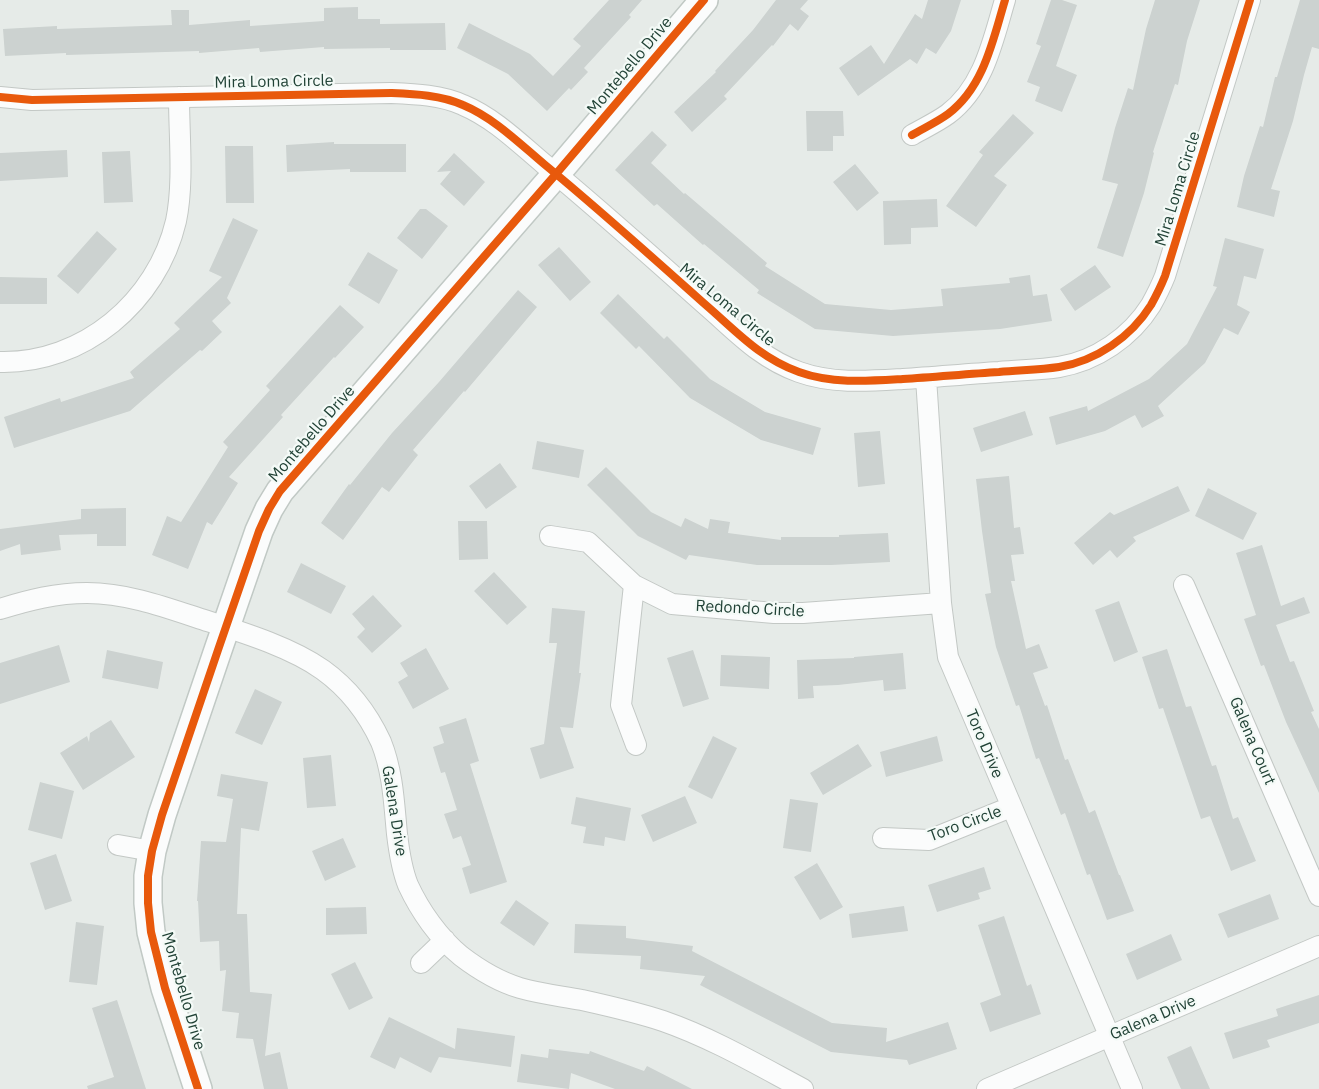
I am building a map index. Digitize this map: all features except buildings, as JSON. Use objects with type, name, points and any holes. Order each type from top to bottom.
[{"type":"street","name":"Montebello Drive","points":[[198,1089],[165,988],[152,932],[148,903],[148,876],[162,815],[259,531],[269,509],[280,491],[704,0]]},
{"type":"street","points":[[912,135],[948,115],[964,100],[986,62],[1005,0]]},
{"type":"street","name":"Mira Loma Circle","points":[[0,98],[32,100],[391,93],[443,98],[482,115],[506,132],[714,312],[743,340],[771,359],[799,372],[827,378],[863,381],[926,378],[1059,367],[1081,362],[1103,351],[1137,324],[1151,305],[1166,276],[1250,0]]},
{"type":"street","points":[[0,362],[34,360],[61,353],[86,341],[108,327],[144,290],[168,248],[176,220],[180,187],[179,97]]},
{"type":"street","name":"Toro Drive","points":[[926,378],[941,603],[948,657],[1132,1089]]},
{"type":"street","name":"Redondo Circle","points":[[550,536],[588,542],[634,585],[672,604],[774,613],[803,613],[941,603]]},
{"type":"street","points":[[634,585],[621,705],[636,745]]},
{"type":"street","name":"Galena Court","points":[[1184,585],[1319,896]]},
{"type":"street","name":"Galena Drive","points":[[0,609],[34,598],[60,594],[114,595],[142,600],[226,627],[298,654],[324,671],[350,694],[368,718],[381,743],[390,773],[401,862],[408,885],[432,925],[461,956],[499,980],[520,988],[591,1002],[664,1022],[736,1053],[803,1089]]},
{"type":"street","name":"Toro Circle","points":[[883,838],[929,840],[1011,807]]},
{"type":"street","points":[[118,845],[152,851]]},
{"type":"street","points":[[421,963],[445,940]]},
{"type":"street","name":"Galena Drive","points":[[987,1089],[1319,946]]},
{"type":"cycle path","points":[[198,1089],[165,988],[151,932],[148,876],[162,815],[259,531],[269,509],[280,491],[704,0]]},
{"type":"cycle path","points":[[912,135],[948,114],[960,103],[979,77],[986,62],[1005,0]]},
{"type":"cycle path","points":[[0,97],[32,100],[391,93],[446,99],[474,110],[506,132],[606,216],[739,335],[761,352],[785,366],[812,376],[851,381],[1036,369],[1073,364],[1099,353],[1123,337],[1143,317],[1151,305],[1165,276],[1250,0]]}]
